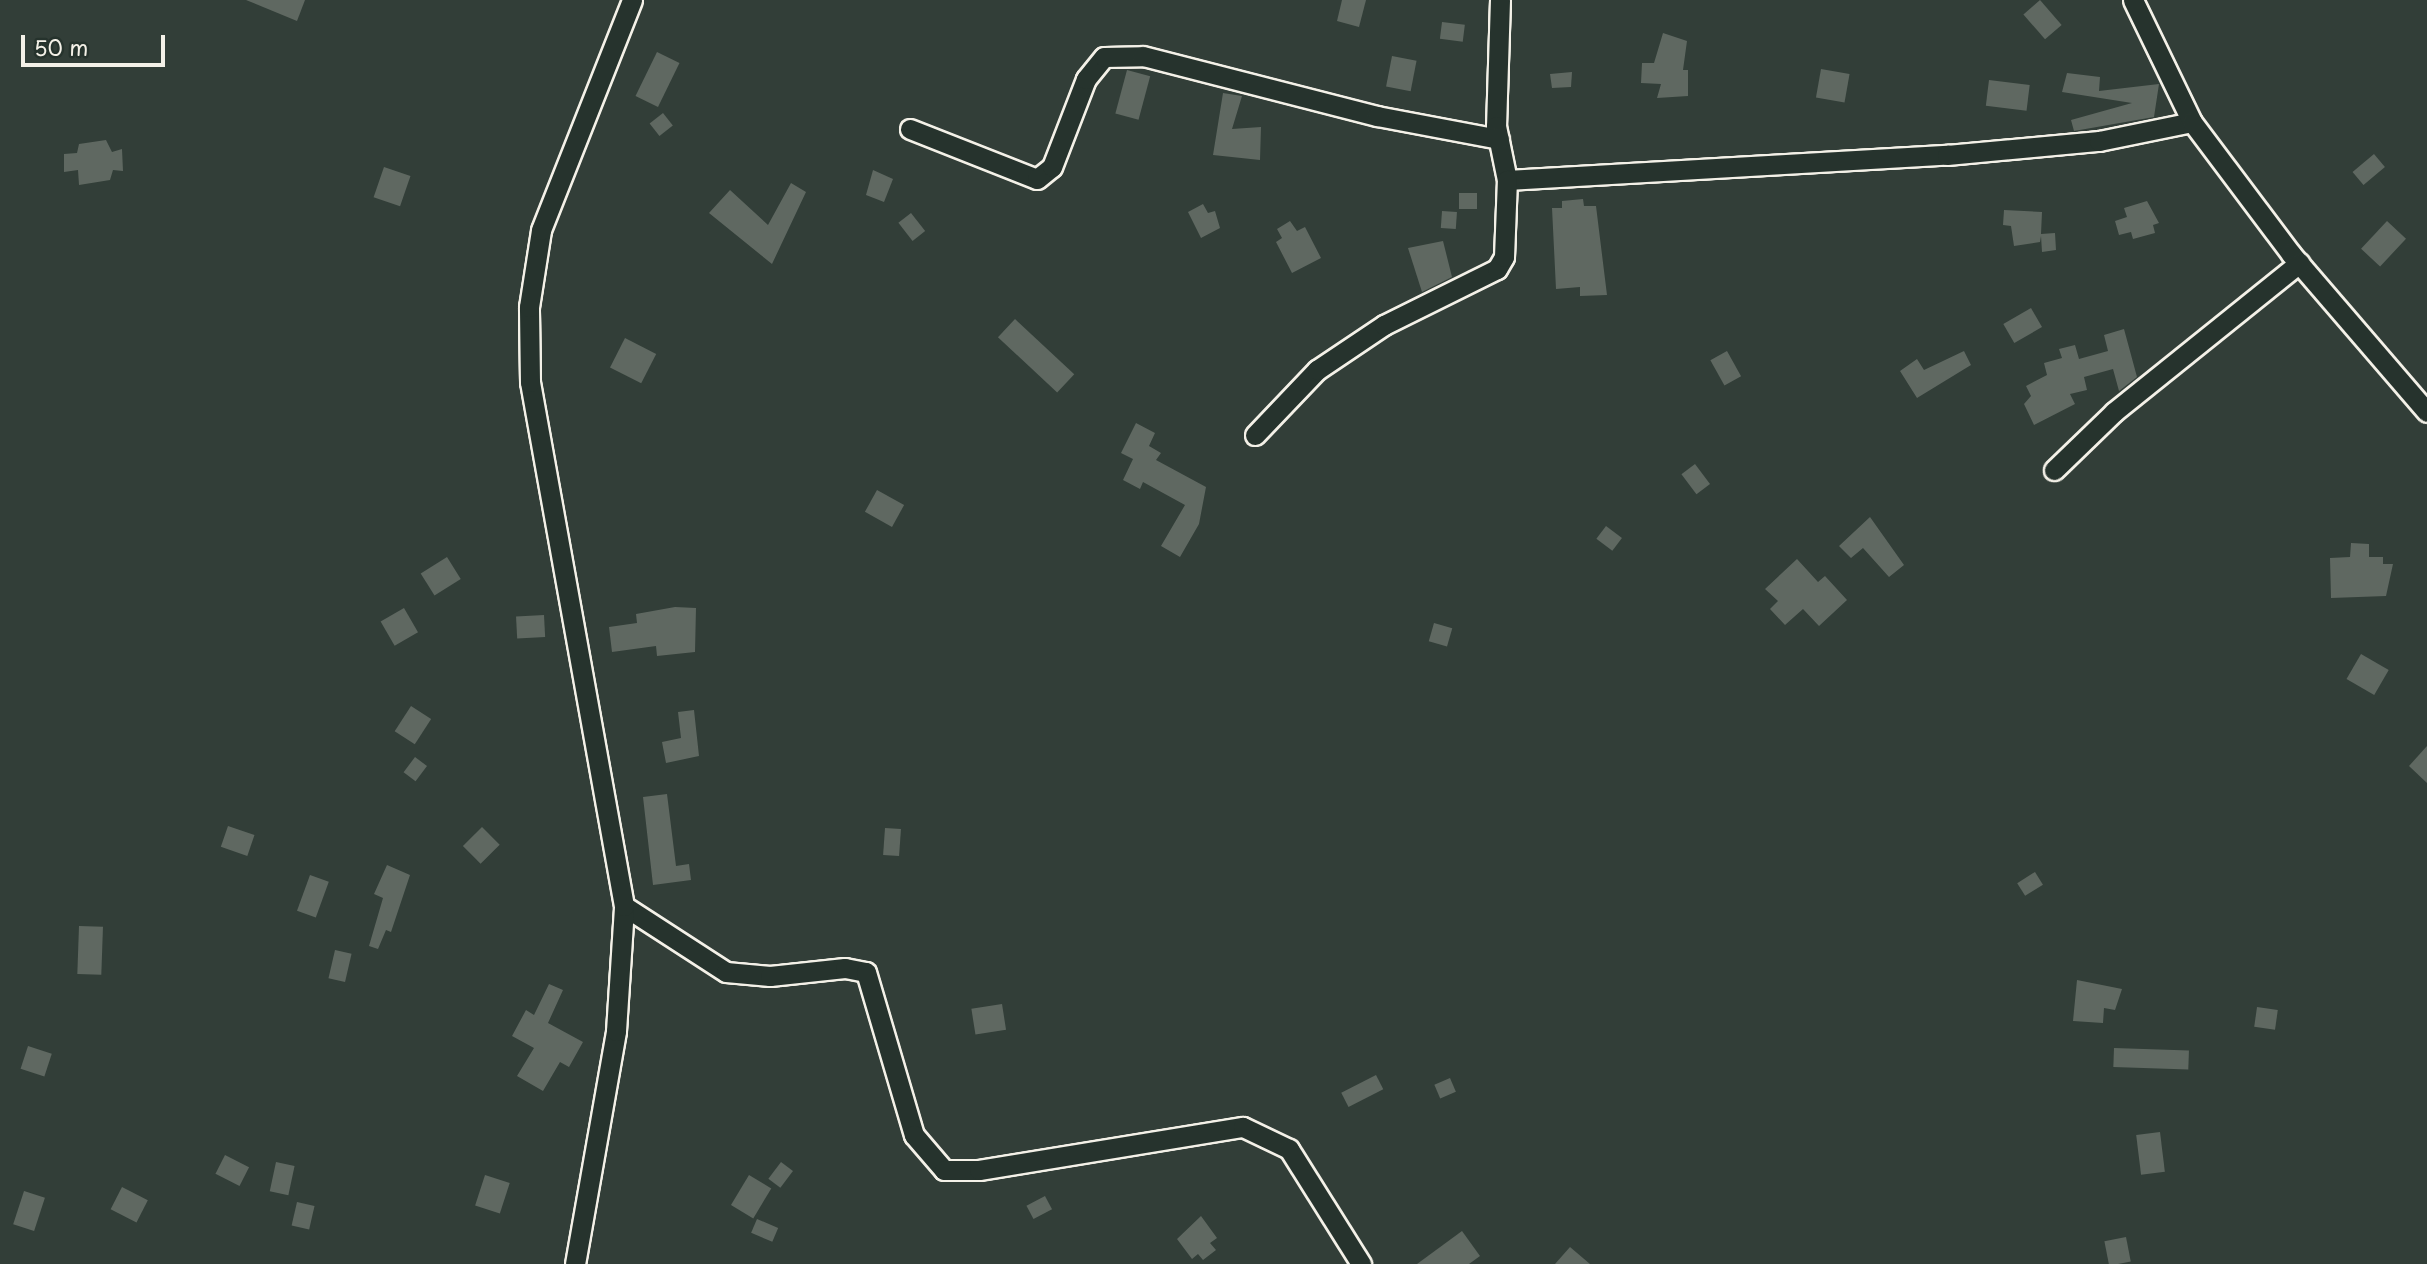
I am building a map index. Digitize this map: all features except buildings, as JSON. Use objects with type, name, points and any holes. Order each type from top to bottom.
[{"type":"street","points":[[575,1264],[616,1031],[624,906],[530,382],[529,307],[541,230],[632,0]]},
{"type":"street","points":[[1255,435],[1328,363],[1384,325],[1497,269],[1504,257],[1507,180],[1499,139],[1500,0]]},
{"type":"street","points":[[2133,0],[2192,122],[2299,263],[2427,412]]},
{"type":"street","points":[[910,129],[1037,179],[1052,167],[1086,79],[1104,58],[1143,56],[1377,117],[1499,139]]},
{"type":"street","points":[[1507,180],[1947,155],[2099,141],[2192,122]]},
{"type":"street","points":[[2054,470],[2114,412],[2299,263]]},
{"type":"street","points":[[624,906],[726,972],[770,976],[845,968],[866,972],[914,1135],[944,1170],[979,1170],[1243,1127],[1289,1149],[1362,1264]]}]
